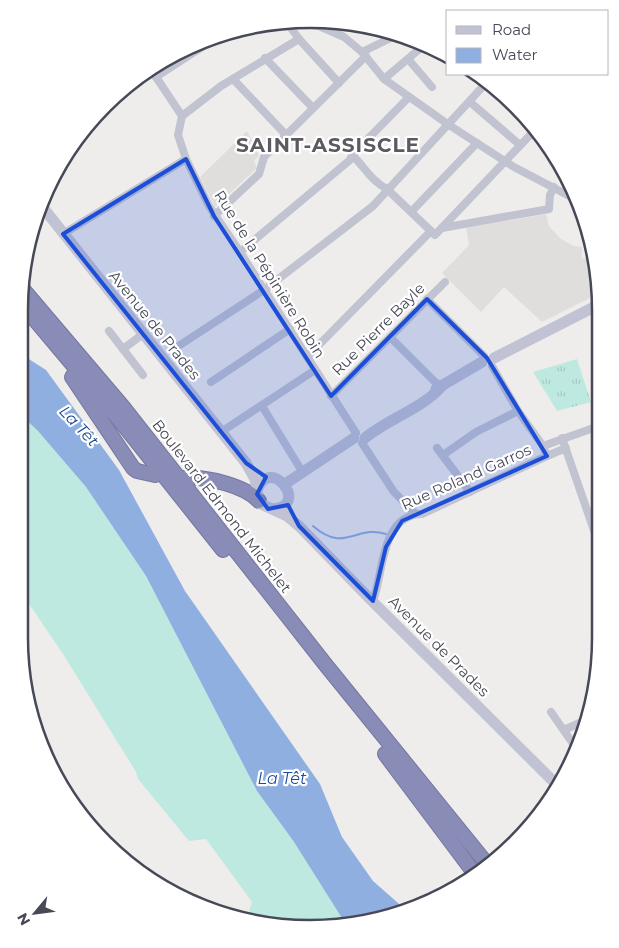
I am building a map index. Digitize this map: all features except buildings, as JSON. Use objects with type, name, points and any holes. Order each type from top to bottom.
[{"type":"highway","points":[[29,284],[113,386],[123,407]]},
{"type":"highway","name":"Boulevard Edmond Michelet","points":[[28,295],[123,407],[389,751]]},
{"type":"highway","name":"Boulevard Edmond Michelet","points":[[28,311],[80,380],[126,428],[389,751]]},
{"type":"highway","points":[[28,322],[80,380],[133,468],[137,471],[155,475]]},
{"type":"highway","points":[[187,476],[227,484],[258,496]]},
{"type":"highway","points":[[389,751],[488,856]]},
{"type":"highway","points":[[389,751],[484,860]]},
{"type":"highway","points":[[389,751],[479,864]]},
{"type":"highway","points":[[389,751],[471,869]]},
{"type":"main road","name":"Avenue de Prades","points":[[45,211],[246,463],[255,479],[258,496]]},
{"type":"main road","points":[[285,484],[330,454],[344,450],[378,424],[395,418],[429,400],[442,386],[534,333],[549,330],[592,308]]},
{"type":"main road","name":"Avenue de Prades","points":[[246,463],[269,479]]},
{"type":"main road","points":[[269,479],[278,479],[285,484],[288,491],[286,502],[280,508],[264,507],[258,496],[261,483],[269,479]]},
{"type":"main road","name":"Avenue de Prades","points":[[286,502],[299,526]]},
{"type":"main road","name":"Avenue de Prades","points":[[272,509],[287,516],[299,526],[554,781]]},
{"type":"street","points":[[292,28],[299,39],[339,83]]},
{"type":"street","points":[[327,28],[344,37],[364,54],[384,78],[449,125],[531,177],[566,194]]},
{"type":"street","points":[[154,74],[182,116],[233,79],[299,39]]},
{"type":"street","points":[[214,216],[259,174],[264,157],[339,83],[364,54],[390,39]]},
{"type":"street","points":[[384,78],[419,50]]},
{"type":"street","points":[[265,58],[313,108]]},
{"type":"street","points":[[408,59],[432,87]]},
{"type":"street","points":[[233,79],[286,135]]},
{"type":"street","points":[[177,347],[264,290],[373,206],[482,87]]},
{"type":"street","points":[[240,252],[350,160],[352,155],[409,97]]},
{"type":"street","points":[[470,102],[520,145]]},
{"type":"street","name":"Rue de la Pépinière Robin","points":[[182,116],[178,135],[186,159],[214,216],[240,252],[394,492],[416,514]]},
{"type":"street","points":[[352,155],[362,164],[364,170],[412,211],[435,235],[530,135]]},
{"type":"street","points":[[412,211],[477,144]]},
{"type":"street","points":[[63,234],[186,159]]},
{"type":"street","points":[[442,228],[549,209],[550,195],[554,187]]},
{"type":"street","points":[[307,357],[431,231]]},
{"type":"street","name":"Rue Pierre Bayle","points":[[331,396],[445,282]]},
{"type":"street","points":[[427,299],[488,360],[518,411],[543,446],[547,456]]},
{"type":"street","points":[[211,382],[290,330]]},
{"type":"street","points":[[109,331],[143,375]]},
{"type":"street","points":[[123,349],[143,334]]},
{"type":"street","points":[[390,337],[435,382],[442,386]]},
{"type":"street","points":[[221,432],[315,370]]},
{"type":"street","points":[[262,406],[302,474]]},
{"type":"street","points":[[470,492],[440,451],[518,411]]},
{"type":"street","name":"Rue Roland Garros","points":[[543,446],[592,428]]},
{"type":"street","points":[[562,438],[592,524]]},
{"type":"street","name":"Rue Roland Garros","points":[[373,601],[377,591],[386,547],[402,521],[416,514],[422,514],[566,448]]},
{"type":"street","points":[[551,712],[572,742]]},
{"type":"street","points":[[564,730],[579,723]]},
{"type":"highlighted area","points":[[186,159],[214,216],[331,396],[427,299],[487,358],[547,456],[402,521],[386,547],[373,601],[299,526],[288,505],[268,509],[257,494],[266,477],[246,463],[63,234]]},
{"type":"shaded area","points":[[247,131],[259,155],[254,161],[257,168],[215,207],[200,177]]},
{"type":"shaded area","points":[[546,214],[549,226],[561,239],[574,246],[582,247],[582,258],[587,259],[591,297],[542,322],[504,287],[481,312],[442,273],[469,245],[466,228]]},
{"type":"green space","points":[[577,359],[591,402],[557,411],[533,372]]},
{"type":"green space","points":[[28,422],[86,487],[146,576],[257,791],[294,842],[342,918],[291,920],[257,915],[249,911],[252,902],[206,839],[189,841],[138,779],[136,772],[63,654],[28,602]]},
{"type":"water","name":"La Têt","points":[[28,358],[46,370],[119,470],[185,591],[320,784],[342,837],[373,881],[401,906],[365,915],[342,918],[294,842],[257,791],[146,576],[86,487],[28,422]]},
{"type":"waterway","points":[[313,526],[334,538],[350,537],[366,532],[386,534]]},
{"type":"district","name":"SAINT-ASSISCLE","points":[[328,145]]}]
